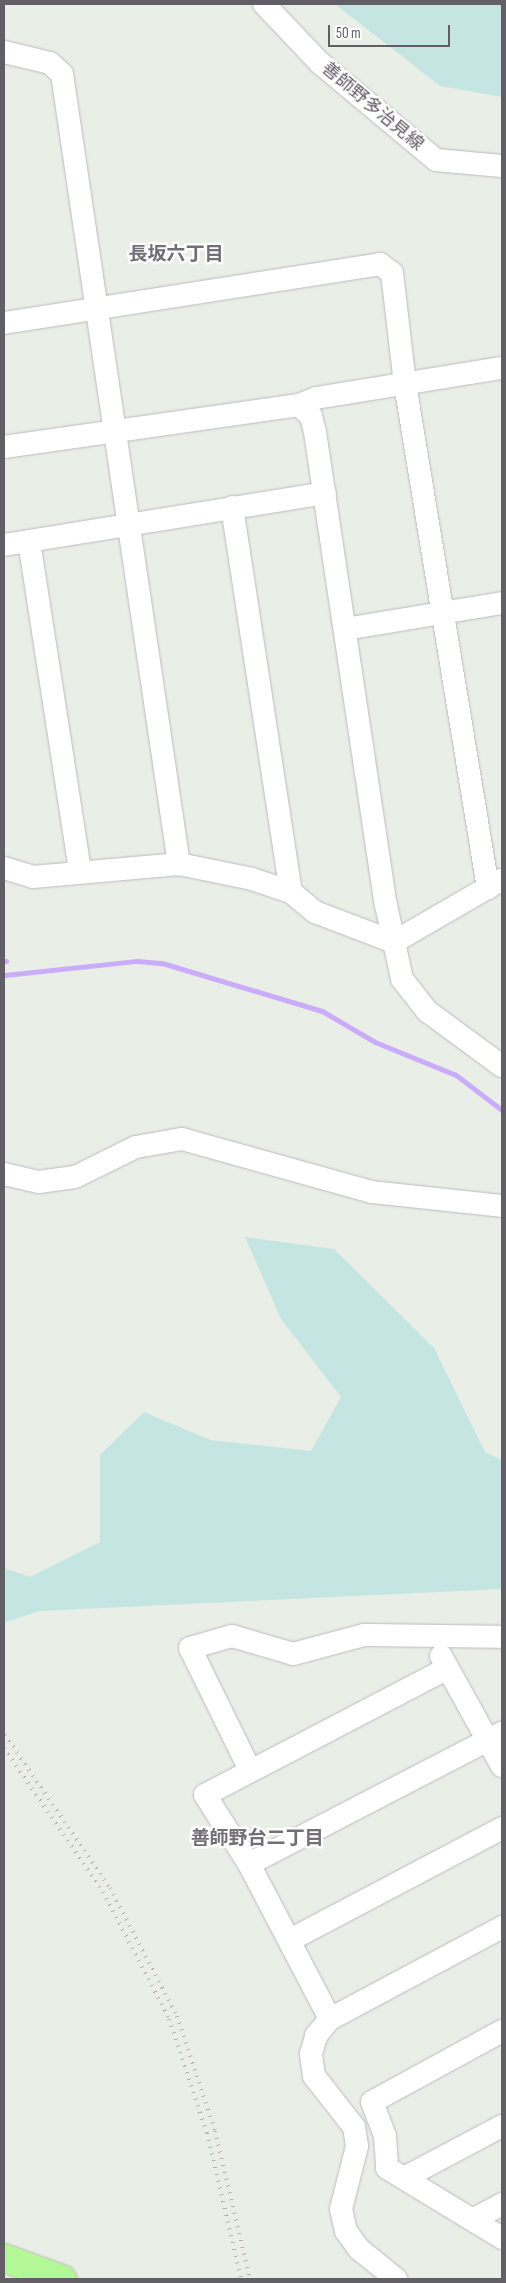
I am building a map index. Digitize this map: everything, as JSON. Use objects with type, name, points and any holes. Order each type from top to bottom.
[{"type":"highway","points":[[4,2258],[62,2279]]},
{"type":"street","name":"善師野多治見線","points":[[264,4],[320,63],[436,160],[502,166]]},
{"type":"street","points":[[4,52],[50,62],[62,74],[180,864]]},
{"type":"street","points":[[4,323],[380,264],[392,273],[405,384],[443,612],[495,884],[394,942]]},
{"type":"street","points":[[4,447],[299,405],[316,398],[502,368]]},
{"type":"street","points":[[299,405],[311,416],[394,942],[402,979],[411,995],[502,1066]]},
{"type":"street","points":[[4,545],[130,523],[324,493]]},
{"type":"street","points":[[232,507],[290,892]]},
{"type":"street","points":[[29,541],[80,871]]},
{"type":"street","points":[[345,629],[502,603]]},
{"type":"street","points":[[4,868],[33,877],[80,871],[180,864],[252,879],[290,892],[315,912],[394,942]]},
{"type":"street","points":[[4,1174],[40,1182],[75,1177],[136,1147],[182,1139],[372,1192],[502,1206]]},
{"type":"street","points":[[250,1770],[190,1648],[232,1636],[293,1654],[364,1635],[502,1637]]},
{"type":"street","points":[[434,1637],[446,1669],[496,1736],[502,1766]]},
{"type":"street","points":[[330,2019],[249,1864],[206,1795],[250,1770],[446,1669]]},
{"type":"street","points":[[249,1864],[496,1736]]},
{"type":"street","points":[[290,1940],[502,1828]]},
{"type":"street","points":[[396,2279],[359,2249],[346,2231],[341,2209],[357,2146],[354,2127],[324,2093],[314,2076],[310,2054],[316,2036],[330,2019],[502,1928]]},
{"type":"street","points":[[502,2031],[372,2102],[386,2136],[387,2168],[502,2238]]},
{"type":"street","points":[[404,2178],[502,2126]]},
{"type":"street","points":[[474,2220],[502,2204]]},
{"type":"shaded area","points":[[335,4],[502,4],[502,97],[440,86]]},
{"type":"shaded area","points":[[245,1237],[334,1249],[434,1348],[485,1452],[502,1460],[502,1589],[39,1611],[4,1623],[4,1568],[30,1577],[100,1542],[100,1455],[144,1412],[210,1440],[311,1451],[341,1397],[281,1319]]},
{"type":"waterway","points":[[5,975],[137,961],[162,963],[322,1011],[375,1042],[456,1075],[502,1110]]},
{"type":"railway","points":[[5,1735],[110,1888],[177,2016],[215,2131],[250,2279]]},
{"type":"railway","points":[[4,1748],[103,1892],[169,2019],[207,2133],[241,2279]]},
{"type":"district","name":"長坂六丁目","points":[[176,255]]},
{"type":"district","name":"善師野台二丁目","points":[[257,1839]]}]
